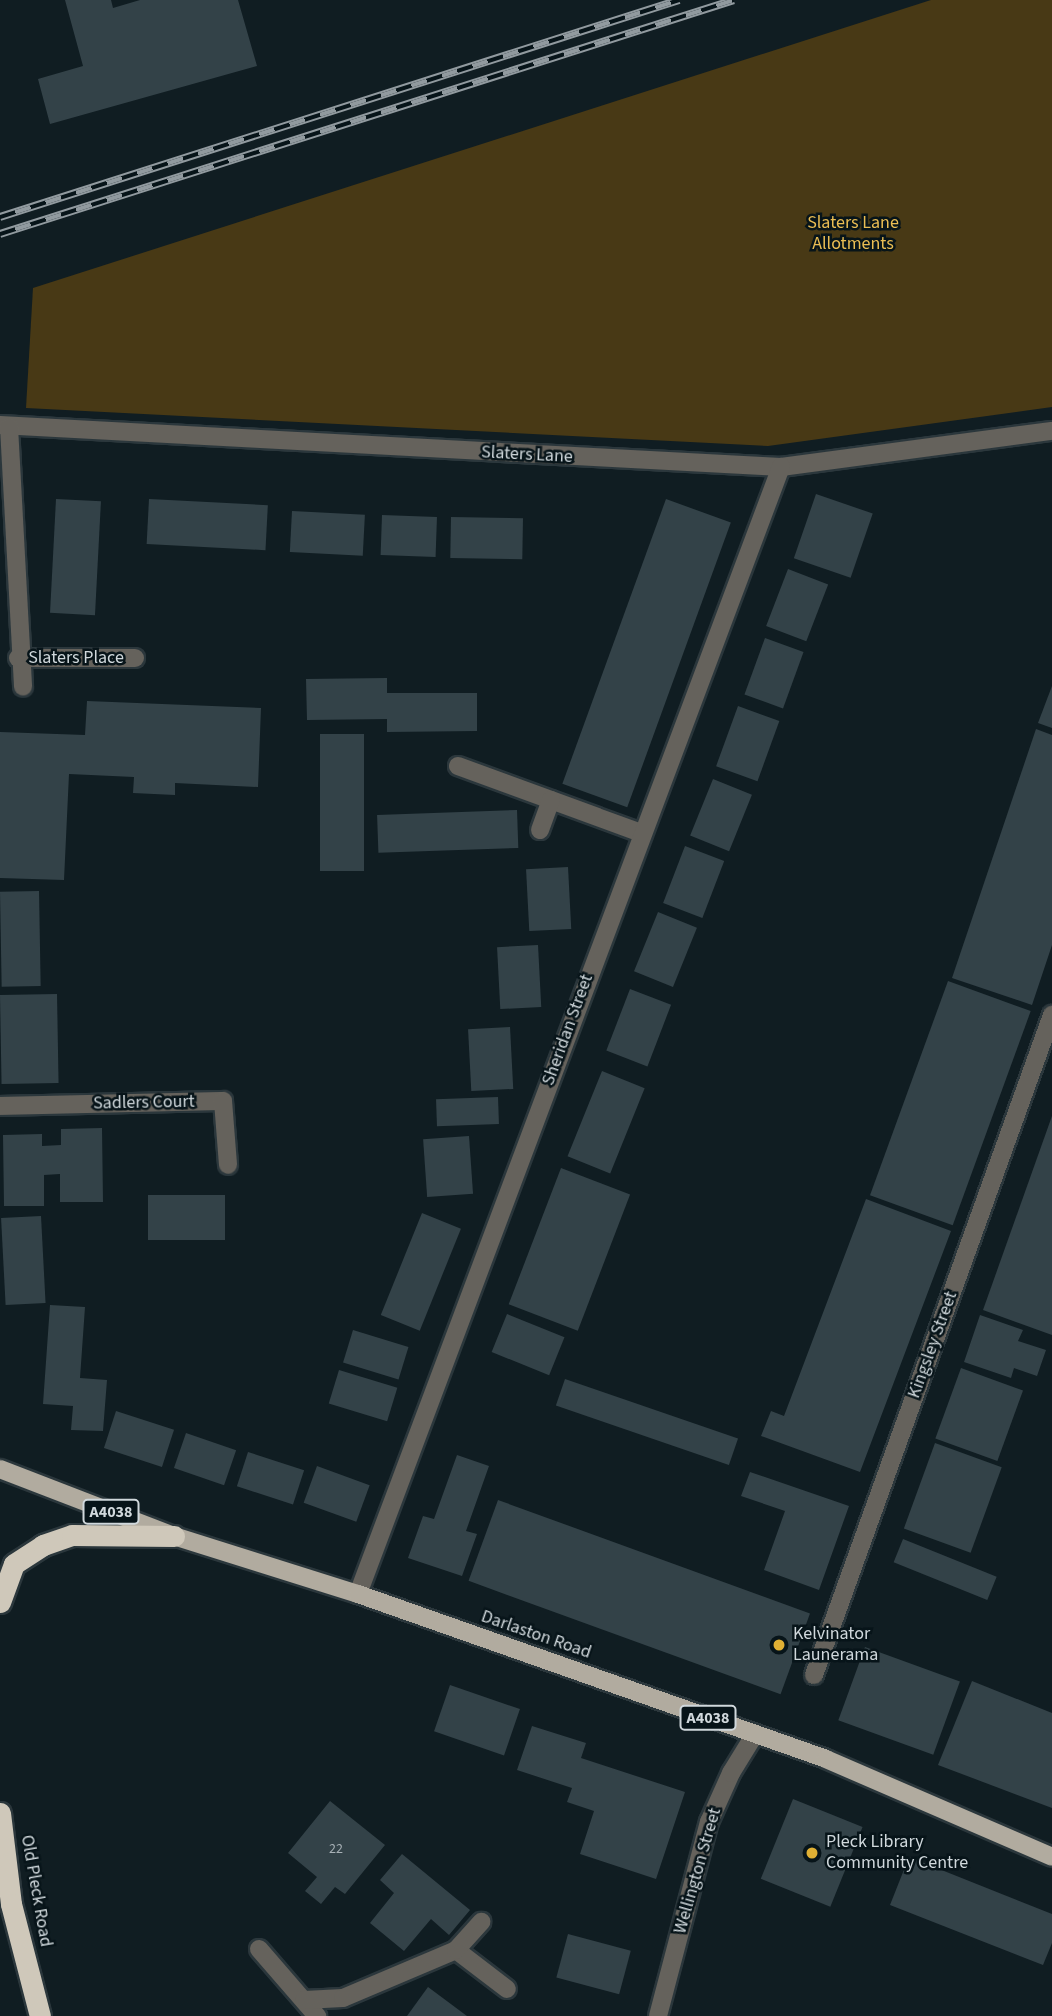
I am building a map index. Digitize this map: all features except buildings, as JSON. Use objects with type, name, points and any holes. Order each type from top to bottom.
[{"type":"highway","points":[[0,1602],[14,1564],[43,1545],[72,1535],[174,1536]]},
{"type":"highway","name":"Old Pleck Road","points":[[0,1813],[13,1913],[40,2016]]},
{"type":"main road","name":"Darlaston Road","points":[[0,1469],[174,1536],[358,1594],[826,1759],[1052,1857]]},
{"type":"street","name":"Slaters Lane","points":[[5,426],[781,467],[1052,431]]},
{"type":"street","name":"Slaters Place","points":[[5,426],[18,659],[23,687]]},
{"type":"street","name":"Sheridan Street","points":[[358,1594],[641,833],[781,467]]},
{"type":"street","name":"Slaters Place","points":[[18,659],[135,658]]},
{"type":"street","points":[[458,766],[641,833]]},
{"type":"street","points":[[540,830],[551,800]]},
{"type":"street","name":"Kingsley Street","points":[[814,1675],[1052,1016]]},
{"type":"street","name":"Sadlers Court","points":[[0,1106],[223,1101],[228,1165]]},
{"type":"street","name":"Wellington Street","points":[[658,2016],[709,1822],[731,1773],[755,1734]]},
{"type":"street","points":[[304,2000],[343,1998],[456,1950],[481,1922]]},
{"type":"street","points":[[259,1949],[317,2016]]},
{"type":"street","points":[[456,1950],[507,1989]]},
{"type":"green space","name":"Slaters Lane Allotments","points":[[931,0],[1052,0],[1052,407],[768,446],[26,408],[33,288]]},
{"type":"railway","points":[[0,217],[679,0]]},
{"type":"railway","points":[[0,234],[734,0]]},
{"type":"place","name":"Kelvinator Launerama","points":[[779,1645]]},
{"type":"place","name":"Pleck Library Community Centre","points":[[812,1853]]}]
